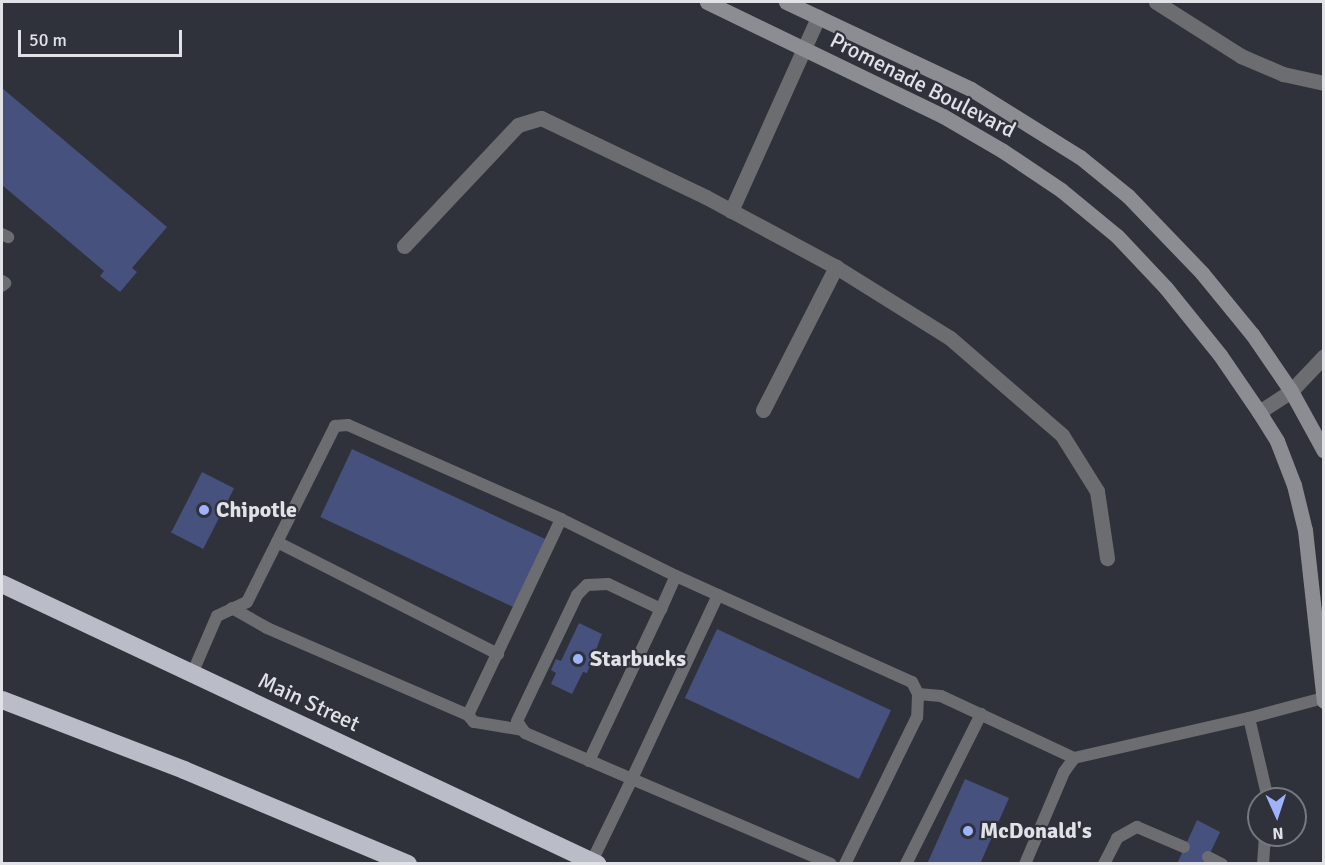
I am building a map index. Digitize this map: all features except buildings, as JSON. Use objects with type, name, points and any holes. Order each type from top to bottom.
[{"type":"highway","name":"Main Street","points":[[2,584],[594,862]]},
{"type":"highway","points":[[2,700],[184,770],[408,864]]},
{"type":"street","name":"Promenade Boulevard","points":[[707,2],[943,116],[1061,190],[1117,236],[1166,288],[1220,355],[1259,412],[1277,441],[1294,484],[1305,530],[1323,699]]},
{"type":"street","name":"Promenade Boulevard","points":[[786,2],[971,89],[1080,157],[1166,233],[1252,334],[1291,392],[1323,451]]},
{"type":"street","points":[[1156,2],[1241,56],[1283,74],[1323,82]]},
{"type":"street","points":[[731,211],[818,17]]},
{"type":"street","points":[[404,246],[518,125],[541,118],[731,211],[836,267],[950,338],[1062,435],[1097,491],[1107,558]]},
{"type":"street","points":[[764,410],[836,267]]},
{"type":"street","points":[[1259,412],[1291,392],[1323,356]]},
{"type":"lane","points":[[2,281],[5,282],[2,286]]},
{"type":"lane","points":[[192,674],[217,616],[247,602],[335,426],[348,425],[561,519],[676,576],[912,682],[918,694],[917,717],[845,864]]},
{"type":"lane","points":[[468,715],[561,519]]},
{"type":"lane","points":[[277,542],[498,654]]},
{"type":"lane","points":[[589,761],[676,576]]},
{"type":"lane","points":[[523,730],[517,721],[577,595],[587,585],[608,584],[661,609]]},
{"type":"lane","points":[[594,862],[718,595]]},
{"type":"lane","points":[[232,608],[267,628],[468,715],[474,722],[523,730],[632,780],[831,864]]},
{"type":"lane","points":[[918,694],[941,696],[1074,758],[1323,699]]},
{"type":"lane","points":[[906,864],[981,714]]},
{"type":"lane","points":[[1249,718],[1265,787]]},
{"type":"lane","points":[[1025,864],[1064,772],[1074,758]]},
{"type":"lane","points":[[1104,864],[1117,838],[1137,827],[1184,847]]},
{"type":"lane","points":[[1263,864],[1264,847]]},
{"type":"lane","points":[[1208,857],[1222,864]]},
{"type":"place","name":"Chipotle","points":[[204,510]]},
{"type":"place","name":"Starbucks","points":[[578,659]]},
{"type":"place","name":"McDonald's","points":[[968,831]]}]
